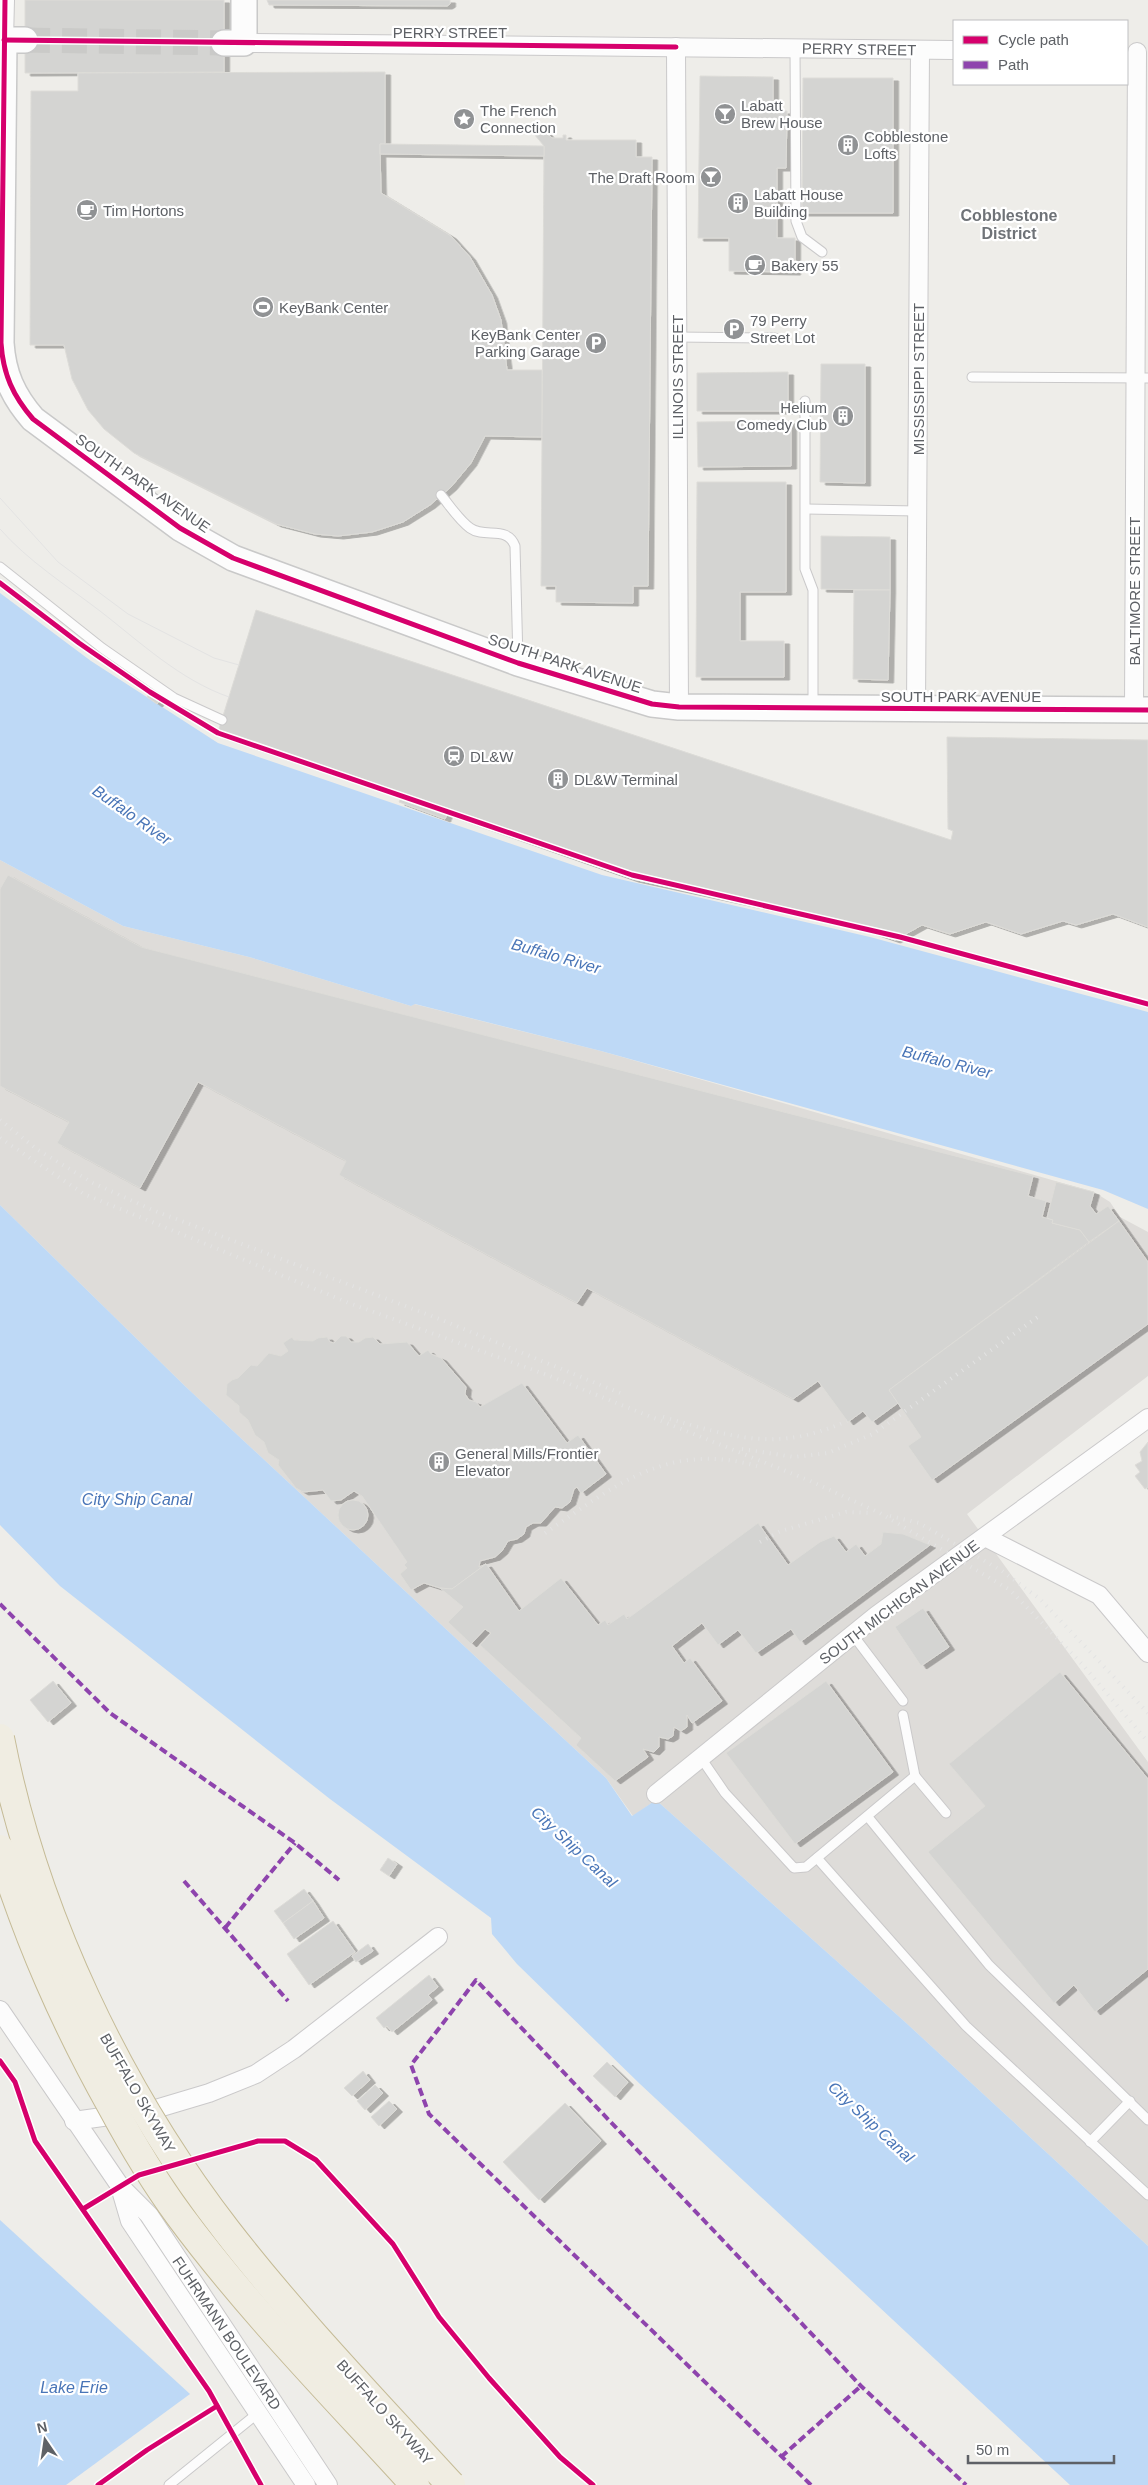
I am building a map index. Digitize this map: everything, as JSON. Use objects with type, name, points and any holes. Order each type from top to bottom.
[{"type":"highway","name":"BUFFALO SKYWAY","points":[[0,1738],[25,1838],[53,1917],[86,1998],[111,2048],[158,2132],[201,2195],[264,2276],[451,2485]]},
{"type":"highway","name":"BUFFALO SKYWAY","points":[[0,1849],[18,1905],[74,2039],[124,2130],[178,2214],[254,2309],[415,2485]]},
{"type":"street","points":[[5,0],[14,40]]},
{"type":"street","points":[[234,43],[244,0]]},
{"type":"street","name":"SOUTH PARK AVENUE","points":[[14,40],[1,75],[2,359],[6,375],[16,399],[33,419],[180,528],[234,558],[518,663],[652,704],[679,707],[1141,710]]},
{"type":"street","name":"PERRY STREET","points":[[234,43],[953,50]]},
{"type":"street","name":"ILLINOIS STREET","points":[[676,47],[679,707]]},
{"type":"street","name":"MISSISSIPPI STREET","points":[[916,708],[920,50]]},
{"type":"street","name":"BALTIMORE STREET","points":[[1137,52],[1142,378],[1141,710]]},
{"type":"street","name":"SOUTH MICHIGAN AVENUE","points":[[656,1794],[853,1635],[1148,1418]]},
{"type":"street","points":[[985,1537],[1099,1596],[1145,1644]]},
{"type":"street","points":[[74,2121],[152,2110],[209,2093],[256,2074],[294,2049],[438,1937]]},
{"type":"street","name":"FUHRMANN BOULEVARD","points":[[0,2010],[120,2186],[149,2215],[328,2485]]},
{"type":"street","name":"FUHRMANN BOULEVARD","points":[[120,2186],[130,2220],[306,2485]]},
{"type":"lane","points":[[795,48],[796,221],[802,237],[822,252]]},
{"type":"lane","points":[[677,337],[775,338]]},
{"type":"lane","points":[[972,377],[1142,378]]},
{"type":"lane","points":[[806,402],[805,569],[814,590],[813,708]]},
{"type":"lane","points":[[441,495],[470,528],[477,532],[506,535],[512,539],[515,546],[518,663]]},
{"type":"lane","points":[[806,509],[917,511]]},
{"type":"lane","points":[[0,566],[102,648],[174,698],[222,720]]},
{"type":"lane","points":[[853,1635],[902,1701]]},
{"type":"lane","points":[[903,1715],[916,1776],[946,1812]]},
{"type":"lane","points":[[702,1758],[725,1793],[794,1868],[806,1867],[916,1776]]},
{"type":"lane","points":[[868,1817],[989,1965],[1148,2120]]},
{"type":"lane","points":[[817,1858],[966,2026],[1148,2195]]},
{"type":"lane","points":[[1090,2142],[1130,2101]]},
{"type":"lane","points":[[169,2485],[258,2413]]},
{"type":"shaded area","points":[[0,860],[123,926],[249,957],[411,1006],[414,1004],[601,1051],[1094,1192],[1110,1202],[1120,1217],[1148,1232],[1148,1376],[967,1514],[1148,1762],[1148,2246],[904,2021],[656,1800],[633,1816],[606,1778],[186,1387],[0,1205]]},
{"type":"water","name":"Buffalo River","points":[[0,593],[91,661],[218,743],[602,875],[870,937],[1148,1012],[1148,1209],[1103,1190],[601,1051],[415,1004],[411,1006],[249,957],[123,926],[0,860]]},
{"type":"water","name":"City Ship Canal","points":[[0,1205],[186,1387],[606,1778],[632,1816],[656,1800],[904,2021],[1148,2246],[1148,2485],[1070,2485],[640,2084],[517,1964],[492,1934],[491,1918],[330,1799],[60,1586],[0,1525]]},
{"type":"water","name":"Lake Erie","points":[[0,2220],[190,2394],[66,2485],[0,2485]]},
{"type":"building","points":[[25,0],[224,0],[224,72],[25,73]]},
{"type":"building","points":[[267,0],[450,0],[450,4],[447,6],[269,5]]},
{"type":"building","name":"KeyBank Center","points":[[385,72],[385,144],[380,144],[381,193],[451,236],[470,257],[492,295],[501,320],[507,370],[542,370],[542,437],[485,436],[471,463],[451,487],[430,505],[403,522],[372,532],[338,536],[315,534],[276,524],[134,453],[104,429],[88,410],[72,379],[64,345],[30,345],[31,91],[78,91],[78,73]]},
{"type":"building","name":"Labatt House Building","points":[[700,76],[773,77],[773,111],[787,111],[786,168],[777,168],[777,238],[795,238],[795,272],[729,271],[729,238],[698,238]]},
{"type":"building","name":"Cobblestone Lofts","points":[[803,78],[893,78],[893,213],[802,213]]},
{"type":"building","name":"KeyBank Center Parking Garage","points":[[541,127],[552,138],[563,138],[563,135],[566,135],[566,140],[636,140],[636,157],[652,157],[648,586],[633,586],[633,603],[556,602],[556,586],[541,586],[544,146],[534,134]]},
{"type":"building","points":[[380,144],[544,146],[544,156],[380,154]]},
{"type":"building","name":"Helium Comedy Club","points":[[821,364],[865,364],[865,483],[820,482]]},
{"type":"building","points":[[788,372],[788,411],[697,411],[697,373]]},
{"type":"building","points":[[791,421],[791,466],[698,467],[697,422]]},
{"type":"building","points":[[697,482],[786,482],[786,592],[740,592],[740,641],[784,641],[784,677],[696,677]]},
{"type":"building","points":[[821,536],[890,537],[890,590],[821,589]]},
{"type":"building","points":[[854,590],[890,590],[888,680],[853,679]]},
{"type":"building","name":"DL&W Terminal","points":[[256,610],[951,840],[953,831],[948,829],[947,737],[1148,740],[1148,927],[1113,914],[1076,925],[1063,921],[1021,934],[986,922],[950,934],[922,925],[895,940],[830,918],[767,908],[633,879],[447,814],[445,819],[399,802],[401,798],[217,735]]},
{"type":"building","points":[[153,687],[164,694],[157,704],[147,697]]},
{"type":"building","points":[[8,875],[141,947],[1033,1176],[1028,1196],[1046,1201],[1042,1217],[1053,1220],[1052,1223],[1080,1230],[1089,1242],[889,1390],[898,1403],[872,1422],[863,1411],[848,1422],[818,1381],[793,1399],[587,1288],[577,1303],[339,1175],[346,1161],[198,1082],[140,1188],[57,1143],[69,1122],[0,1086],[0,889]]},
{"type":"building","points":[[1056,1182],[1094,1192],[1090,1206],[1096,1214],[1108,1206],[1119,1221],[1089,1242],[1080,1230],[1052,1223],[1053,1220],[1047,1218]]},
{"type":"building","points":[[1119,1221],[1148,1262],[1148,1324],[932,1480],[908,1446],[921,1437],[889,1390]]},
{"type":"building","name":"General Mills/Frontier Elevator","points":[[341,1336],[346,1336],[351,1342],[359,1342],[365,1338],[373,1337],[380,1344],[407,1342],[419,1356],[428,1350],[431,1354],[441,1358],[466,1387],[465,1394],[469,1400],[476,1402],[480,1407],[522,1383],[567,1443],[578,1435],[606,1474],[581,1493],[577,1487],[574,1489],[570,1502],[562,1508],[555,1507],[541,1523],[533,1523],[526,1527],[524,1534],[517,1539],[508,1541],[502,1551],[495,1557],[480,1561],[479,1567],[486,1564],[452,1589],[440,1588],[424,1583],[411,1590],[400,1574],[407,1568],[404,1565],[407,1562],[362,1496],[354,1491],[341,1500],[331,1501],[323,1490],[303,1492],[296,1488],[278,1465],[279,1460],[268,1453],[264,1442],[255,1435],[248,1420],[239,1412],[239,1406],[226,1395],[227,1384],[238,1378],[251,1365],[257,1366],[269,1353],[281,1356],[288,1351],[283,1343],[292,1337],[294,1340],[313,1341],[318,1338],[327,1337],[330,1342],[334,1343]]},
{"type":"building","points":[[1148,1442],[1148,1487],[1145,1489],[1135,1476],[1140,1472],[1135,1465],[1142,1461],[1140,1452]]},
{"type":"building","points":[[353,1500],[364,1504],[368,1515],[364,1526],[353,1530],[342,1526],[338,1515],[342,1504]]},
{"type":"building","points":[[758,1523],[788,1565],[820,1542],[834,1536],[846,1552],[856,1544],[865,1556],[881,1544],[883,1532],[903,1534],[930,1545],[800,1642],[791,1629],[756,1653],[738,1630],[718,1645],[702,1623],[672,1646],[684,1663],[690,1658],[722,1701],[692,1723],[687,1715],[687,1727],[681,1731],[674,1727],[673,1736],[668,1739],[659,1737],[659,1747],[654,1752],[643,1749],[648,1757],[615,1781],[576,1745],[581,1738],[480,1645],[491,1633],[485,1629],[471,1644],[448,1622],[463,1607],[440,1588],[452,1589],[486,1564],[519,1611],[561,1578],[598,1625],[605,1620],[608,1625],[624,1614],[627,1619]]},
{"type":"building","points":[[923,1608],[949,1647],[921,1666],[895,1627]]},
{"type":"building","points":[[1060,1672],[1148,1779],[1148,1969],[1095,2012],[1074,1985],[1054,2003],[928,1852],[985,1806],[949,1764]]},
{"type":"building","points":[[53,1681],[71,1703],[48,1722],[30,1700]]},
{"type":"building","points":[[826,1681],[893,1772],[795,1844],[726,1753]]},
{"type":"building","points":[[388,1858],[397,1864],[389,1876],[380,1870]]},
{"type":"building","points":[[304,1889],[313,1901],[283,1923],[274,1911]]},
{"type":"building","points":[[313,1901],[324,1918],[294,1939],[283,1923]]},
{"type":"building","points":[[333,1921],[355,1952],[309,1985],[287,1954]]},
{"type":"building","points":[[368,1944],[373,1951],[356,1962],[352,1956]]},
{"type":"building","points":[[429,1975],[438,1987],[428,1995],[432,2000],[392,2032],[387,2026],[384,2028],[376,2018]]},
{"type":"building","points":[[607,2062],[628,2082],[615,2097],[593,2076]]},
{"type":"building","points":[[363,2071],[370,2080],[352,2096],[344,2088]]},
{"type":"building","points":[[375,2085],[383,2093],[365,2110],[357,2101]]},
{"type":"building","points":[[389,2101],[397,2109],[379,2126],[371,2117]]},
{"type":"building","points":[[565,2103],[601,2141],[539,2200],[503,2162]]},
{"type":"tunnel","points":[[25,40],[224,43]]},
{"type":"tram line","points":[[0,498],[58,562],[128,614],[214,658],[239,665]]},
{"type":"tram line","points":[[0,529],[35,562],[161,659],[194,681],[229,697]]},
{"type":"railway","points":[[0,1120],[38,1150],[93,1183],[155,1211],[437,1318],[625,1395]]},
{"type":"railway","points":[[0,1138],[84,1194],[349,1303],[547,1375],[808,1480],[880,1513],[1010,1590],[1082,1664],[1148,1742]]},
{"type":"railway","points":[[742,1449],[794,1457],[828,1453],[873,1434],[1042,1314]]},
{"type":"railway","points":[[663,1417],[712,1431],[755,1438],[776,1439],[798,1437],[822,1431],[847,1421]]},
{"type":"railway","points":[[545,1533],[619,1485],[644,1472],[669,1464],[696,1459],[725,1460],[757,1466]]},
{"type":"railway","points":[[760,1542],[781,1531],[846,1512],[873,1513]]},
{"type":"railway","points":[[890,1516],[919,1523],[1002,1571],[1040,1599],[1148,1713]]},
{"type":"marked path","points":[[0,1604],[110,1713],[295,1843],[339,1880]]},
{"type":"marked path","points":[[225,1928],[295,1843]]},
{"type":"marked path","points":[[184,1881],[288,2001]]},
{"type":"marked path","points":[[811,2485],[429,2114],[411,2065],[476,1980],[861,2386],[966,2485]]},
{"type":"marked path","points":[[781,2457],[861,2386]]},
{"type":"cycle path","points":[[5,0],[1,343],[7,375],[20,402],[33,419],[180,528],[233,558],[518,663],[652,704],[679,707],[1148,710]]},
{"type":"cycle path","points":[[4,40],[676,47]]},
{"type":"cycle path","points":[[0,583],[79,643],[150,692],[218,733],[632,875],[900,937],[1148,1004]]},
{"type":"cycle path","points":[[0,2061],[15,2082],[35,2141],[209,2391],[261,2485]]},
{"type":"cycle path","points":[[83,2209],[139,2175],[258,2141],[285,2141],[316,2160],[393,2244],[439,2317],[489,2378],[560,2457],[593,2485]]},
{"type":"cycle path","points":[[98,2485],[147,2450],[217,2406]]},
{"type":"place","name":"Labatt Brew House","points":[[725,114]]},
{"type":"place","name":"The French Connection","points":[[464,119]]},
{"type":"place","name":"Cobblestone Lofts","points":[[848,145]]},
{"type":"place","name":"The Draft Room","points":[[711,177]]},
{"type":"place","name":"Labatt House Building","points":[[738,203]]},
{"type":"place","name":"Tim Hortons","points":[[87,210]]},
{"type":"place","name":"Bakery 55","points":[[755,265]]},
{"type":"place","name":"KeyBank Center","points":[[263,307]]},
{"type":"place","name":"79 Perry Street Lot","points":[[734,329]]},
{"type":"place","name":"KeyBank Center Parking Garage","points":[[596,343]]},
{"type":"place","name":"Helium Comedy Club","points":[[843,416]]},
{"type":"place","name":"DL&W","points":[[454,756]]},
{"type":"place","name":"DL&W Terminal","points":[[558,779]]},
{"type":"place","name":"General Mills/Frontier Elevator","points":[[439,1462]]},
{"type":"district","name":"Cobblestone District","points":[[1009,224]]}]
